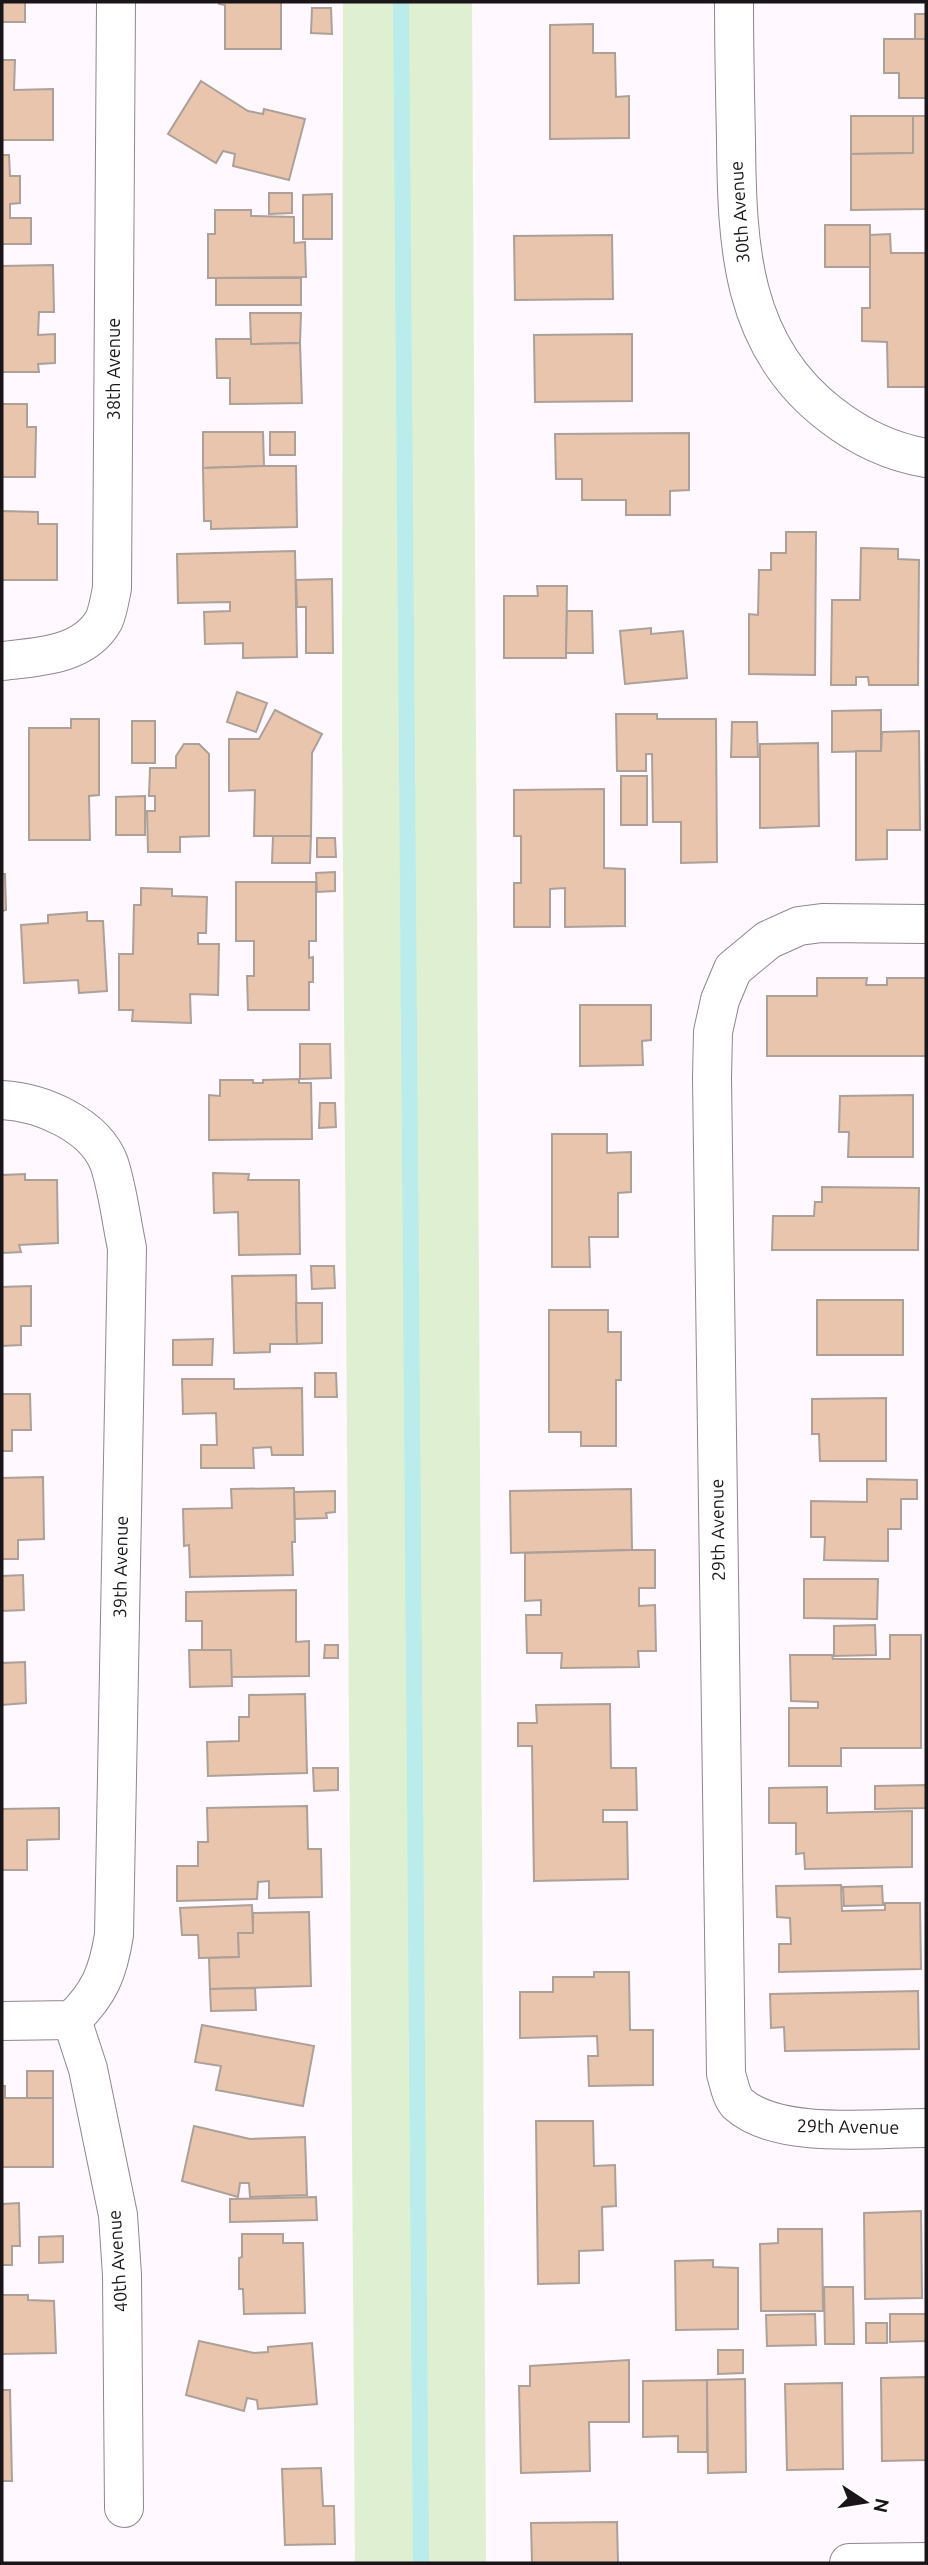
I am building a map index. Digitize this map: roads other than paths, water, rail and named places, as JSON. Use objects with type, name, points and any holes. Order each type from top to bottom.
[{"type":"street","name":"38th Avenue","points":[[2,662],[51,656],[83,643],[104,620],[112,588],[116,2]]},
{"type":"street","name":"30th Avenue","points":[[734,2],[736,216],[744,273],[760,324],[781,363],[815,403],[853,432],[909,455],[926,458]]},
{"type":"street","name":"29th Avenue","points":[[926,924],[822,923],[799,926],[768,940],[733,970],[720,1000],[713,1032],[712,1078],[726,2074],[736,2102],[761,2119],[801,2129],[926,2128]]},
{"type":"street","name":"39th Avenue","points":[[2,1100],[22,1101],[65,1116],[94,1142],[108,1161],[127,1248],[114,1935],[105,1976],[91,2001],[72,2020]]},
{"type":"street","points":[[2,2021],[72,2020]]},
{"type":"street","name":"40th Avenue","points":[[72,2020],[88,2069],[118,2215],[122,2275],[124,2508]]},
{"type":"street","points":[[849,2563],[926,2562]]},
{"type":"waterway","points":[[401,2],[421,2563]]}]
